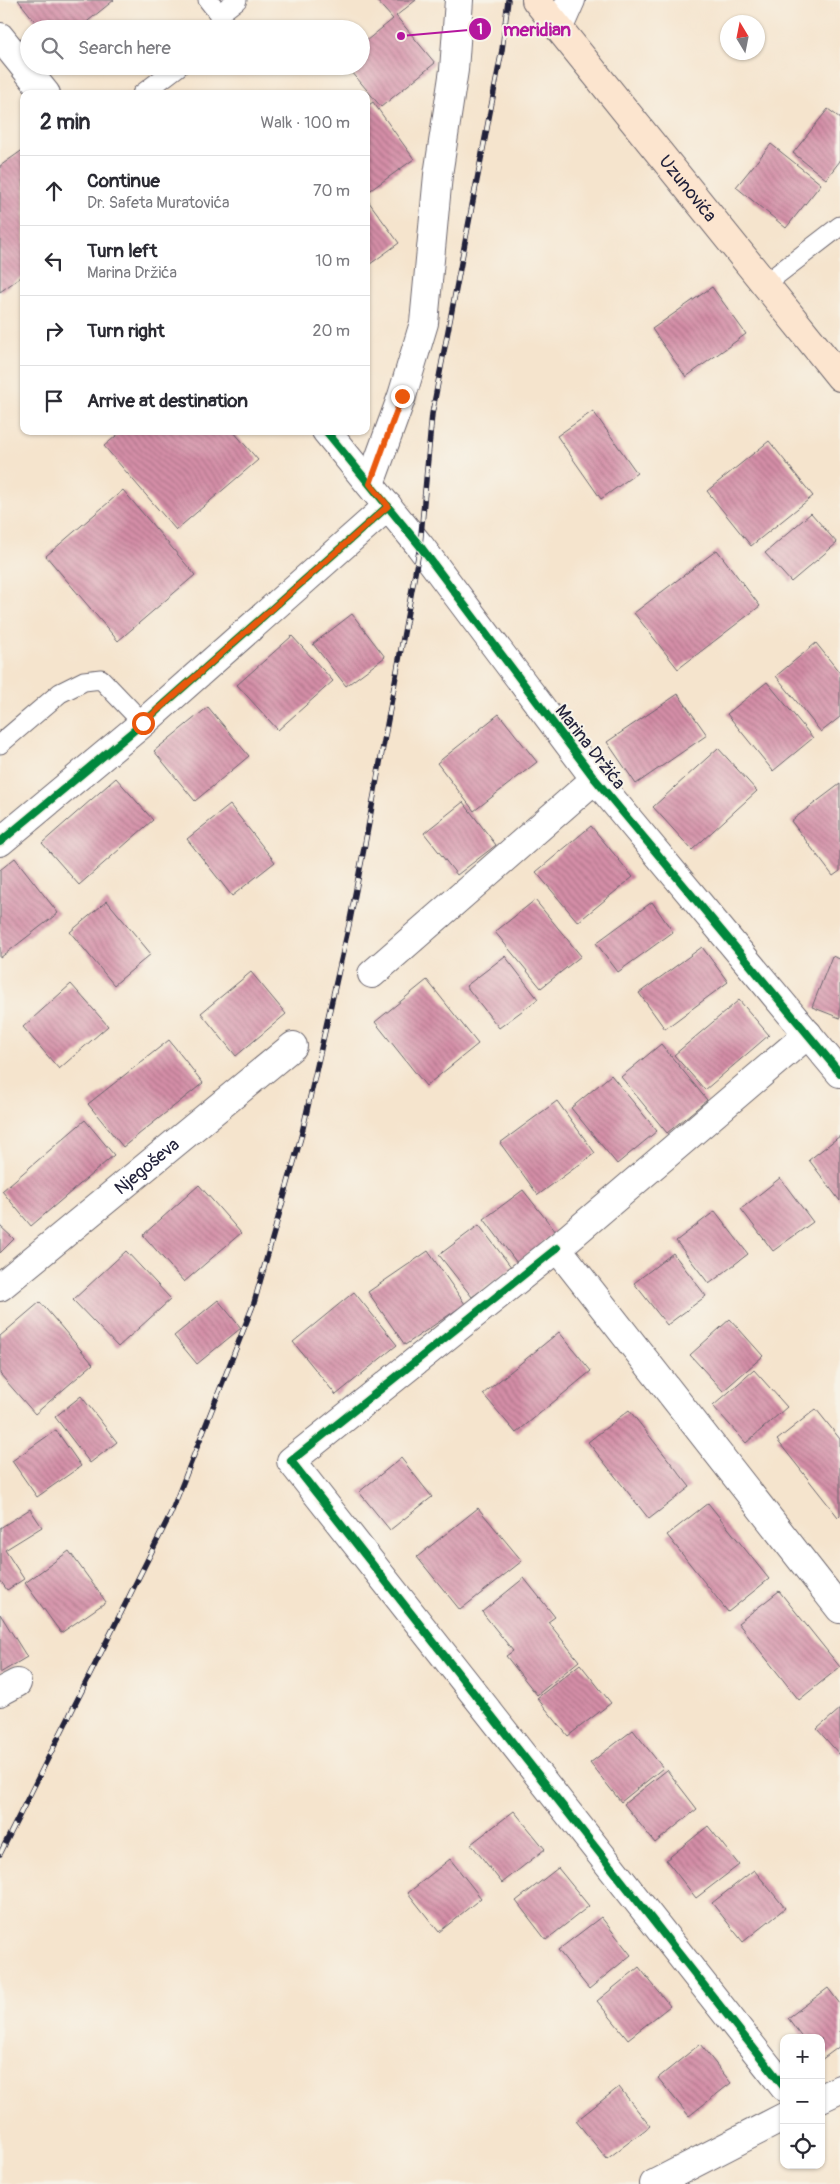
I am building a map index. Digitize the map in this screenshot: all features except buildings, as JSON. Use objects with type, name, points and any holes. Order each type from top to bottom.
[{"type":"main road","name":"Uzunovića","points":[[536,0],[840,377]]},
{"type":"street","points":[[370,484],[402,396],[424,323],[438,175],[454,70],[459,0]]},
{"type":"street","points":[[559,27],[571,0]]},
{"type":"street","points":[[4,50],[20,67]]},
{"type":"street","points":[[28,75],[42,90]]},
{"type":"street","name":"Marina Držića","points":[[329,435],[388,506],[595,779],[840,1073]]},
{"type":"street","points":[[0,842],[143,723],[388,506]]},
{"type":"street","points":[[372,974],[595,779]]},
{"type":"street","points":[[780,2082],[292,1461],[557,1248],[808,1034]]},
{"type":"street","name":"Njegoševa","points":[[0,1286],[293,1046]]},
{"type":"street","points":[[557,1248],[840,1609]]},
{"type":"street","points":[[825,2096],[840,2089]]},
{"type":"street","points":[[654,2184],[780,2119]]},
{"type":"lane","points":[[215,14],[237,0]]},
{"type":"lane","points":[[147,90],[167,75]]},
{"type":"lane","points":[[765,284],[840,226]]},
{"type":"lane","points":[[0,744],[60,693],[84,681],[101,679],[143,723]]},
{"type":"railway","points":[[0,1854],[171,1513],[254,1303],[301,1137],[349,925],[420,546],[432,414],[502,50],[508,0]]},
{"type":"cycle path","points":[[329,435],[420,546],[595,779],[840,1073]]},
{"type":"cycle path","points":[[0,842],[143,723],[388,506]]},
{"type":"cycle path","points":[[557,1248],[291,1461],[780,2082]]},
{"type":"place","name":"meridian","points":[[401,36]]},
{"type":"route","points":[[143,723],[388,506],[370,484],[402,396]]}]
